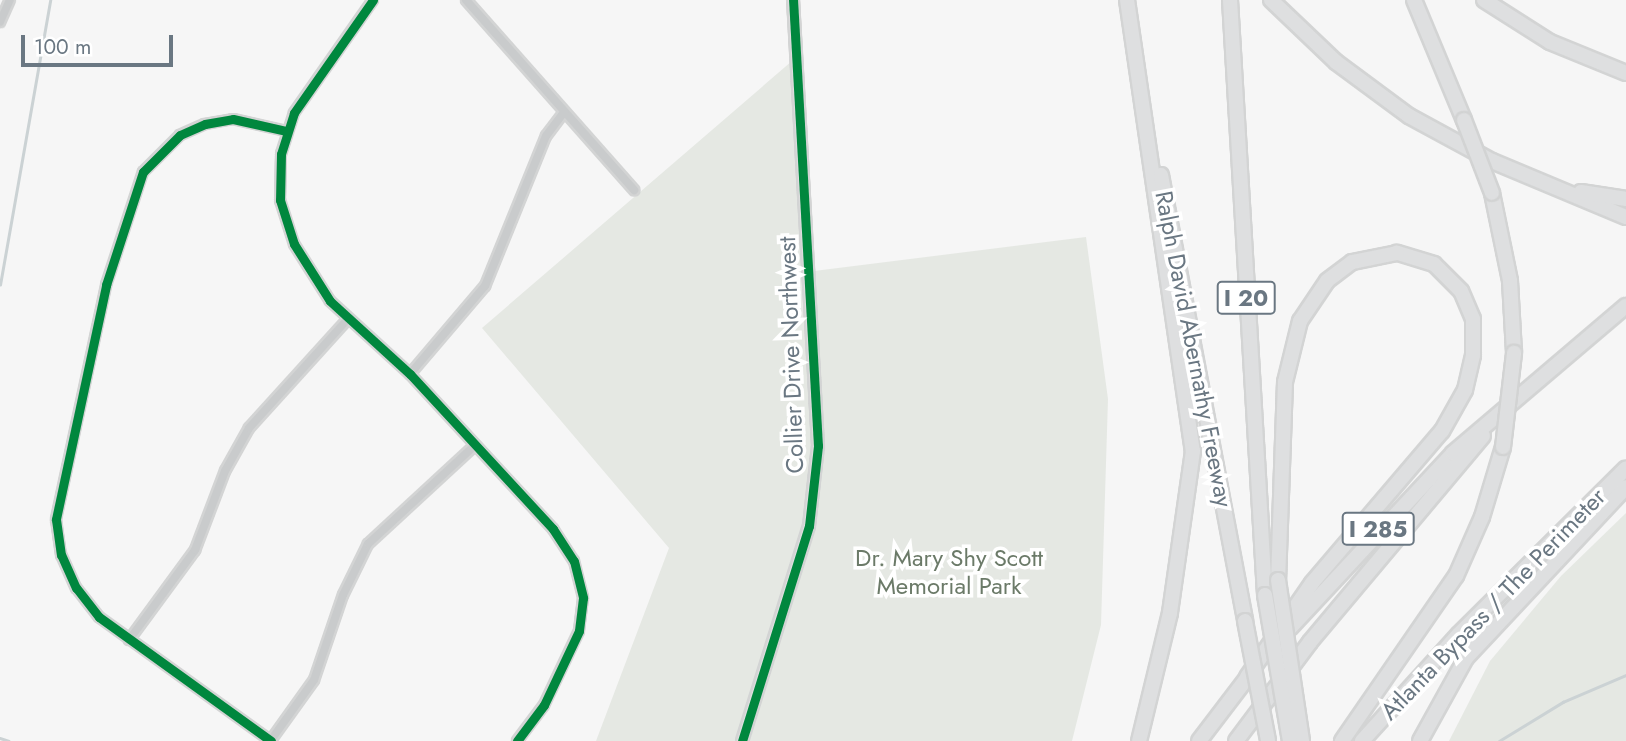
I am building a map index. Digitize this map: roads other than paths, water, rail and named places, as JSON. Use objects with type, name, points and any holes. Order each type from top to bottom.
[{"type":"highway","name":"I 20","points":[[1127,0],[1142,77]]},
{"type":"highway","name":"I 20","points":[[1230,0],[1265,595],[1290,741]]},
{"type":"highway","points":[[1271,0],[1336,62],[1397,109],[1526,176],[1626,217]]},
{"type":"highway","points":[[1342,741],[1456,576],[1482,517],[1503,447],[1514,353],[1510,281],[1492,193],[1413,0]]},
{"type":"highway","points":[[1484,0],[1550,42],[1626,73]]},
{"type":"highway","name":"Ralph David Abernathy Freeway","points":[[1142,77],[1268,741]]},
{"type":"highway","points":[[1139,741],[1170,613],[1193,451],[1141,112],[1142,77]]},
{"type":"highway","points":[[1526,176],[1626,199]]},
{"type":"highway","points":[[1247,677],[1312,583],[1442,431],[1465,390],[1475,342],[1470,310],[1450,277],[1425,260],[1388,253],[1352,262],[1327,281],[1300,321],[1285,382],[1278,580],[1302,741]]},
{"type":"highway","name":"I 285","points":[[1199,741],[1247,677],[1404,502],[1521,393],[1626,306]]},
{"type":"highway","points":[[1236,741],[1390,544],[1521,393]]},
{"type":"highway","name":"Atlanta Bypass / The Perimeter","points":[[1362,741],[1467,625],[1626,468]]},
{"type":"highway","points":[[1420,741],[1466,658],[1626,487]]},
{"type":"main road","name":"Collier Drive Northwest","points":[[742,741],[809,526],[818,446],[793,0]]},
{"type":"street","points":[[0,22],[10,0]]},
{"type":"street","points":[[373,0],[304,96],[286,131],[279,177],[286,222],[314,281],[348,319],[410,373],[473,447],[553,529],[580,579],[583,613],[572,653],[517,741]]},
{"type":"street","points":[[466,0],[634,190]]},
{"type":"street","points":[[410,373],[485,286],[547,136],[564,112]]},
{"type":"street","points":[[286,131],[233,119],[180,135],[143,172],[119,234],[87,390],[59,486],[56,520],[61,555],[76,588],[99,617],[271,741],[314,680],[368,544],[473,447]]},
{"type":"street","points":[[129,640],[195,550],[225,471],[249,428],[348,319]]},
{"type":"waterway","points":[[0,285],[50,0]]},
{"type":"waterway","points":[[1499,741],[1563,702],[1626,675]]},
{"type":"waterway","points":[[0,738],[9,741]]},
{"type":"park label","name":"Dr. Mary Shy Scott Memorial Park","points":[[949,572]]}]
